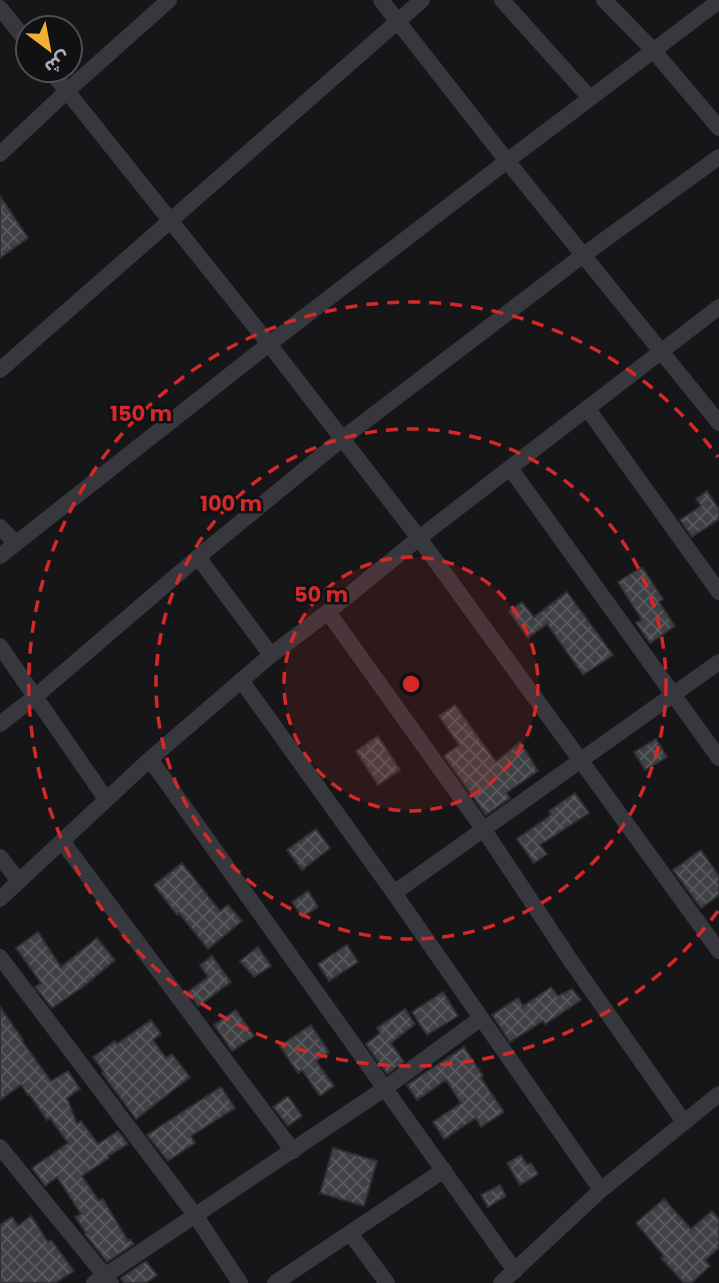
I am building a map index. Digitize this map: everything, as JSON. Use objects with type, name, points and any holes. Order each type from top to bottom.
[{"type":"street","points":[[0,154],[66,91],[169,0]]},
{"type":"street","points":[[381,0],[582,256],[719,423]]},
{"type":"street","points":[[0,370],[422,0]]},
{"type":"street","points":[[502,0],[590,98]]},
{"type":"street","points":[[604,0],[653,50],[719,128]]},
{"type":"street","points":[[0,556],[269,344],[719,1]]},
{"type":"street","points":[[0,8],[14,26]]},
{"type":"street","points":[[61,84],[269,344],[419,538],[719,951]]},
{"type":"street","points":[[0,723],[36,696],[198,557],[343,438],[582,256],[719,157]]},
{"type":"street","points":[[0,899],[150,759],[271,655],[719,307]]},
{"type":"street","points":[[587,408],[719,592]]},
{"type":"street","points":[[510,468],[719,758]]},
{"type":"street","points":[[0,527],[16,543]]},
{"type":"street","points":[[198,557],[271,655]]},
{"type":"street","points":[[328,611],[484,830],[573,964],[684,1122]]},
{"type":"street","points":[[0,646],[106,799]]},
{"type":"street","points":[[394,893],[719,662]]},
{"type":"street","points":[[241,680],[394,893],[601,1190]]},
{"type":"street","points":[[150,759],[515,1271]]},
{"type":"street","points":[[62,841],[293,1151]]},
{"type":"street","points":[[0,857],[19,881]]},
{"type":"street","points":[[0,957],[195,1215],[240,1283]]},
{"type":"street","points":[[0,1147],[103,1280],[384,1089],[481,1018]]},
{"type":"street","points":[[501,1283],[601,1190],[719,1094]]},
{"type":"street","points":[[275,1283],[444,1170]]},
{"type":"street","points":[[350,1233],[387,1283]]},
{"type":"building","points":[[0,196],[28,238],[0,258]]},
{"type":"building","points":[[707,491],[719,509],[719,519],[692,537],[680,520],[701,506],[696,499]]},
{"type":"building","points":[[642,567],[663,599],[659,602],[675,626],[650,643],[636,623],[642,620],[618,582]]},
{"type":"building","points":[[567,592],[613,655],[583,675],[547,624],[528,638],[509,611],[522,602],[534,617]]},
{"type":"building","points":[[455,705],[496,762],[520,742],[538,771],[506,793],[510,798],[486,815],[444,756],[459,745],[439,716]]},
{"type":"building","points":[[378,736],[400,770],[378,785],[356,751]]},
{"type":"building","points":[[656,739],[667,757],[645,770],[634,752]]},
{"type":"building","points":[[575,793],[589,813],[540,845],[547,854],[534,863],[517,839],[551,815],[549,811]]},
{"type":"building","points":[[316,829],[330,848],[302,870],[287,850]]},
{"type":"building","points":[[701,850],[719,876],[719,895],[701,908],[673,870]]},
{"type":"building","points":[[182,863],[220,911],[228,905],[242,921],[208,949],[154,885]]},
{"type":"building","points":[[308,891],[318,907],[302,917],[292,902]]},
{"type":"building","points":[[38,932],[61,967],[97,938],[115,960],[52,1008],[35,987],[41,983],[16,948]]},
{"type":"building","points":[[347,945],[358,962],[329,981],[318,964]]},
{"type":"building","points":[[258,947],[271,966],[254,977],[240,961]]},
{"type":"building","points":[[212,956],[231,982],[198,1006],[188,992],[208,977],[200,965]]},
{"type":"building","points":[[551,987],[558,996],[572,989],[581,1000],[545,1024],[543,1021],[510,1042],[492,1015],[518,998],[523,1006]]},
{"type":"building","points":[[443,992],[458,1016],[427,1035],[412,1012]]},
{"type":"building","points":[[0,1007],[51,1081],[68,1071],[80,1089],[67,1098],[77,1124],[81,1121],[98,1144],[118,1131],[128,1144],[82,1176],[99,1201],[103,1199],[128,1241],[130,1239],[134,1244],[107,1262],[75,1217],[81,1214],[57,1177],[45,1186],[32,1168],[68,1143],[21,1085],[0,1100]]},
{"type":"building","points":[[405,1009],[415,1024],[391,1043],[404,1062],[387,1074],[366,1044],[380,1033],[377,1028]]},
{"type":"building","points":[[236,1010],[254,1036],[232,1051],[214,1025]]},
{"type":"building","points":[[151,1020],[161,1034],[153,1040],[166,1058],[172,1054],[190,1077],[136,1119],[93,1057]]},
{"type":"building","points":[[311,1025],[329,1052],[316,1061],[334,1086],[320,1096],[302,1070],[298,1073],[280,1046]]},
{"type":"building","points":[[464,1047],[504,1112],[481,1127],[476,1118],[444,1139],[433,1122],[461,1103],[446,1080],[417,1100],[407,1085]]},
{"type":"building","points":[[221,1087],[235,1108],[191,1136],[195,1143],[168,1161],[147,1135]]},
{"type":"building","points":[[288,1096],[302,1116],[288,1126],[273,1107]]},
{"type":"building","points":[[333,1148],[377,1161],[364,1206],[320,1193]]},
{"type":"building","points":[[521,1155],[527,1165],[531,1163],[538,1174],[520,1185],[507,1163]]},
{"type":"building","points":[[500,1185],[506,1196],[488,1207],[481,1195]]},
{"type":"building","points":[[664,1199],[691,1229],[712,1211],[719,1219],[719,1248],[705,1260],[710,1266],[691,1283],[684,1283],[661,1258],[664,1256],[636,1223]]},
{"type":"building","points":[[31,1216],[48,1242],[51,1240],[74,1271],[55,1283],[0,1283],[0,1225],[12,1217],[18,1226]]},
{"type":"building","points":[[146,1261],[157,1275],[146,1283],[124,1283],[121,1278]]}]
